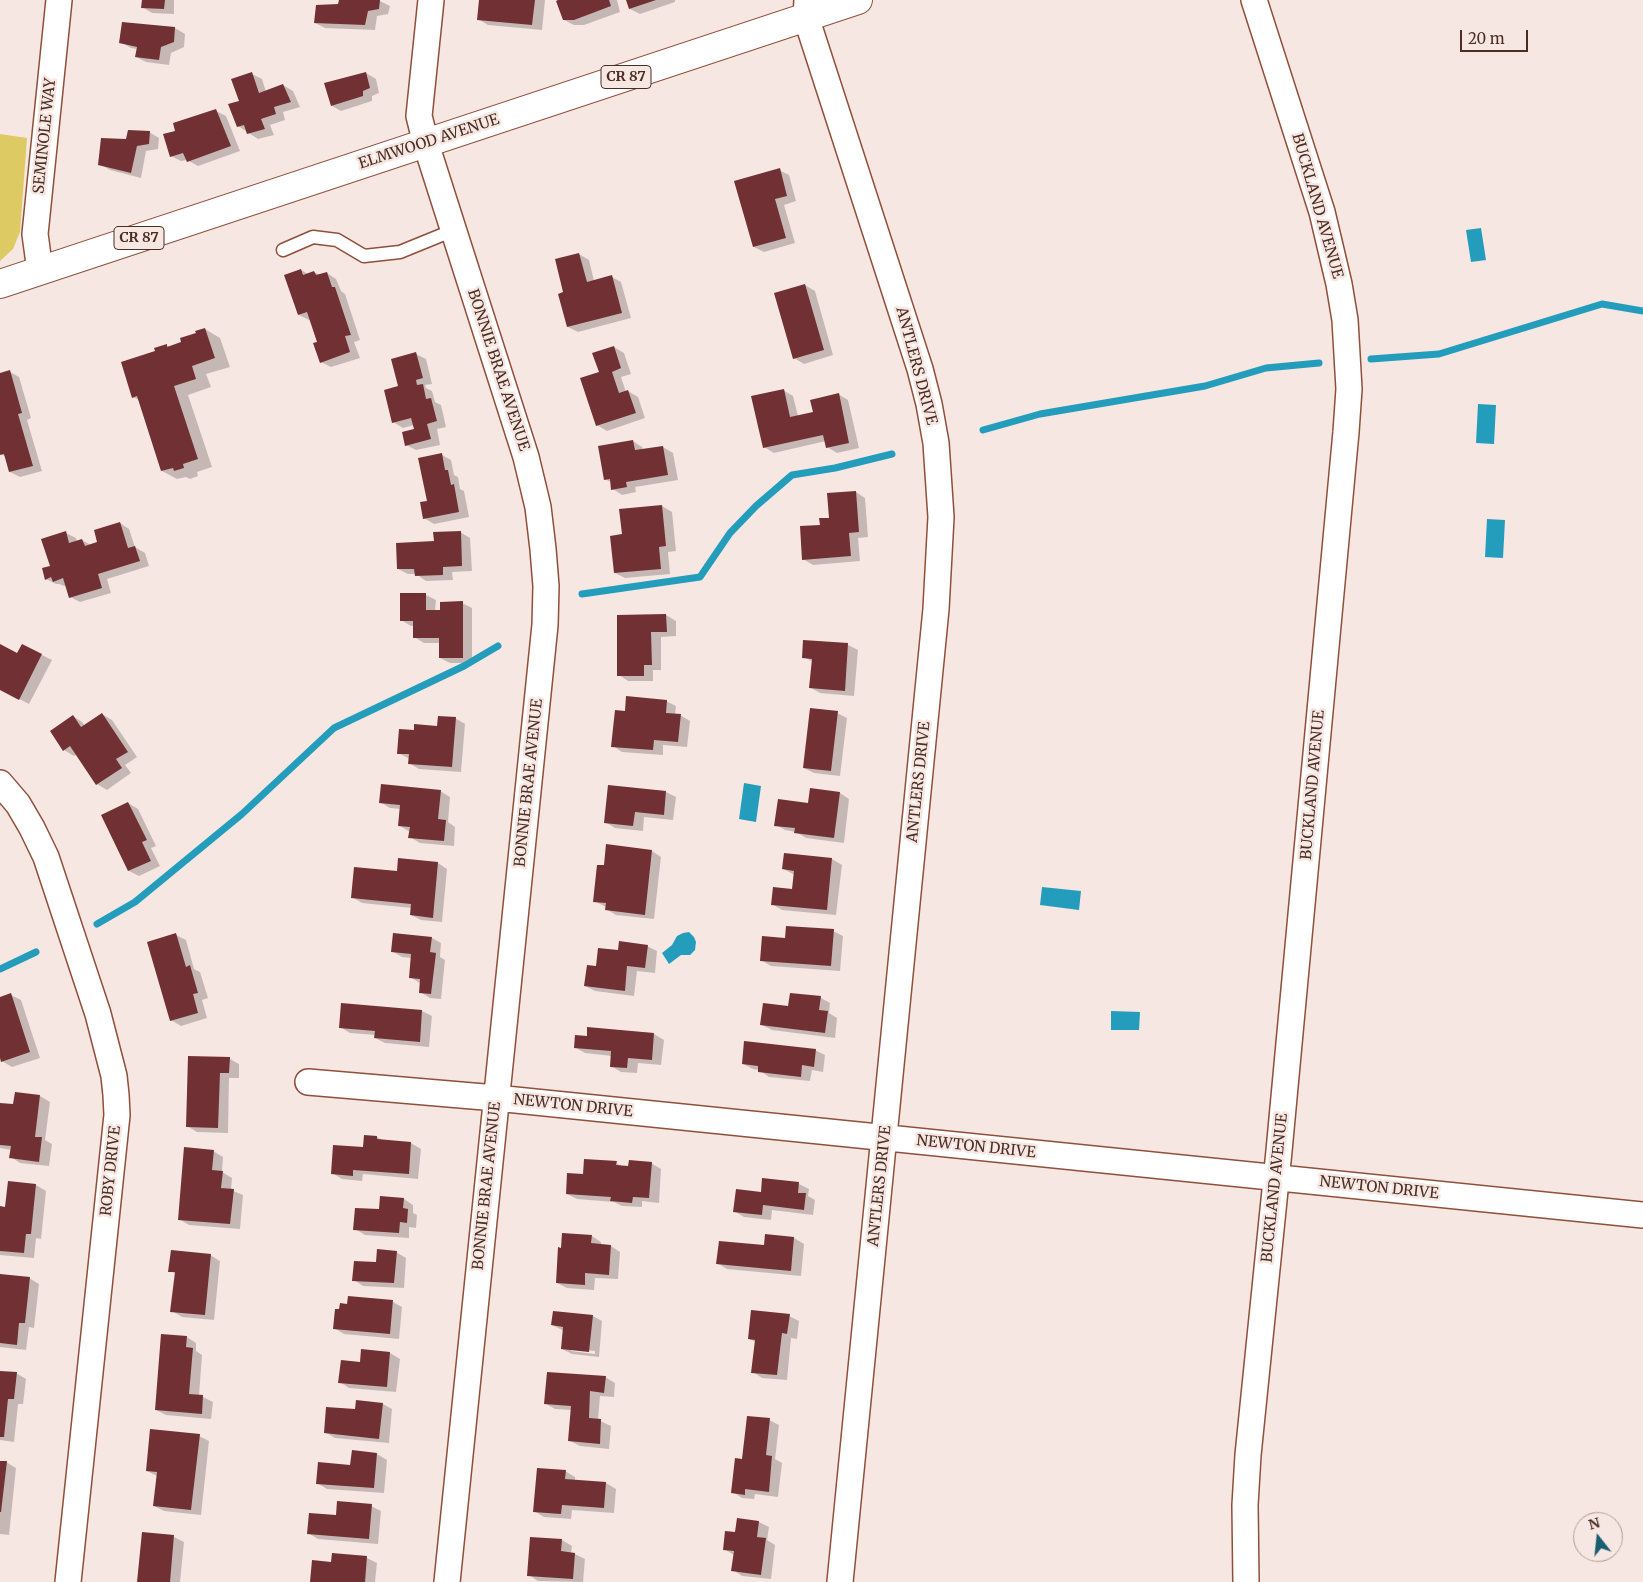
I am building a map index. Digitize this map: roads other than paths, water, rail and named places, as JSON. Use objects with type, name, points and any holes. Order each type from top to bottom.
[{"type":"main road","name":"ELMWOOD AVENUE","points":[[0,284],[426,144],[806,9],[858,0]]},
{"type":"street","name":"SEMINOLE WAY","points":[[40,271],[35,234],[59,0]]},
{"type":"street","name":"BONNIE BRAE AVENUE","points":[[431,0],[418,116],[526,457],[538,508],[546,586],[545,625],[447,1582]]},
{"type":"street","name":"BUCKLAND AVENUE","points":[[1246,1582],[1245,1504],[1248,1455],[1276,1178],[1344,452],[1348,389],[1345,320],[1339,284],[1322,212],[1254,0]]},
{"type":"street","name":"ANTLERS DRIVE","points":[[806,9],[920,369],[929,404],[936,452],[941,517],[936,609],[840,1582]]},
{"type":"street","name":"ROBY DRIVE","points":[[0,783],[18,804],[46,857],[98,1014],[114,1076],[116,1095],[117,1115],[68,1582]]},
{"type":"street","name":"NEWTON DRIVE","points":[[308,1082],[496,1098],[1643,1214]]},
{"type":"lane","points":[[283,250],[313,237],[337,240],[364,256],[400,252],[454,230]]},
{"type":"water","points":[[1481,228],[1486,260],[1471,262],[1466,230]]},
{"type":"water","points":[[1478,404],[1496,405],[1494,444],[1476,443]]},
{"type":"water","points":[[1487,519],[1505,520],[1503,558],[1485,557]]},
{"type":"water","points":[[744,783],[761,786],[756,822],[739,819]]},
{"type":"water","points":[[1042,887],[1081,891],[1079,910],[1040,905]]},
{"type":"water","points":[[689,932],[696,942],[695,950],[690,955],[681,955],[669,964],[662,953],[672,945],[677,936]]},
{"type":"water","points":[[1111,1011],[1140,1012],[1139,1030],[1111,1030]]},
{"type":"waterway","points":[[1371,359],[1439,354],[1602,304],[1643,311]]},
{"type":"waterway","points":[[983,430],[1040,414],[1205,386],[1266,368],[1319,363]]},
{"type":"waterway","points":[[582,594],[700,577],[730,533],[756,506],[792,475],[835,468],[892,454]]},
{"type":"waterway","points":[[97,924],[135,902],[242,814],[334,728],[464,666],[498,646]]},
{"type":"waterway","points":[[0,969],[36,952]]}]
